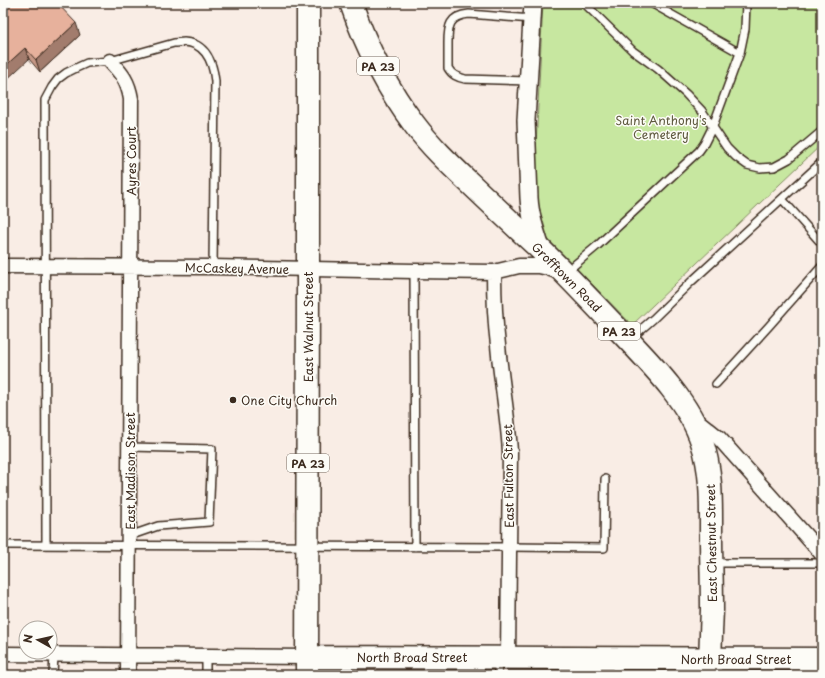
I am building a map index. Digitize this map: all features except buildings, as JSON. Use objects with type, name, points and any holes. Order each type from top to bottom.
[{"type":"main road","name":"East Walnut Street","points":[[307,666],[308,3]]},
{"type":"main road","name":"Grofftown Road","points":[[351,3],[372,56],[385,81],[414,124],[451,166],[542,251],[629,340],[672,389],[690,415]]},
{"type":"main road","name":"East Chestnut Street","points":[[690,415],[702,441],[710,475],[712,563],[710,667]]},
{"type":"main road","name":"North Broad Street","points":[[307,666],[501,664],[616,667],[710,667],[822,660]]},
{"type":"street","points":[[532,11],[526,120],[528,198],[532,222],[542,251]]},
{"type":"street","name":"Ayres Court","points":[[110,61],[127,82],[131,99],[131,267]]},
{"type":"street","points":[[519,145],[526,120]]},
{"type":"street","name":"McCaskey Avenue","points":[[3,266],[213,267],[494,272],[519,266],[538,266],[564,274]]},
{"type":"street","name":"East Madison Street","points":[[128,675],[131,267]]},
{"type":"street","name":"East Fulton Street","points":[[494,272],[498,345],[508,421],[510,452],[509,547],[501,664]]},
{"type":"street","name":"Grofftown Road","points":[[690,415],[719,438],[822,554]]},
{"type":"street","name":"North Broad Street","points":[[3,654],[18,654]]},
{"type":"street","name":"North Broad Street","points":[[58,654],[206,656],[307,666]]},
{"type":"lane","points":[[584,3],[633,51],[658,69],[686,94],[702,111],[721,140],[736,157],[747,165],[760,168],[774,167],[789,159],[822,131]]},
{"type":"lane","points":[[651,3],[740,53]]},
{"type":"lane","points":[[564,274],[598,246],[699,151],[704,144],[713,126],[740,53],[745,29],[746,3]]},
{"type":"lane","points":[[529,81],[464,79],[457,77],[451,73],[448,68],[448,30],[450,24],[455,18],[462,15],[532,11]]},
{"type":"lane","points":[[46,546],[45,100],[58,79],[66,73],[87,64],[110,61],[174,43],[185,42],[195,45],[204,51],[214,71],[215,81],[213,267]]},
{"type":"lane","points":[[629,340],[822,162]]},
{"type":"lane","points":[[782,199],[822,244]]},
{"type":"lane","points":[[716,384],[822,266]]},
{"type":"lane","points":[[414,271],[415,547]]},
{"type":"lane","points":[[129,541],[158,526],[209,522],[212,449],[130,447]]},
{"type":"lane","points":[[3,545],[46,546],[129,541],[307,546],[604,548],[605,479]]},
{"type":"lane","points":[[712,563],[822,563]]},
{"type":"lane","points":[[206,656],[206,675]]},
{"type":"lane","points":[[53,675],[54,660]]},
{"type":"green space","name":"Saint Anthony's Cemetery","points":[[543,3],[822,3],[822,144],[632,325],[548,239],[534,188]]},
{"type":"place","name":"One City Church","points":[[233,400]]}]
